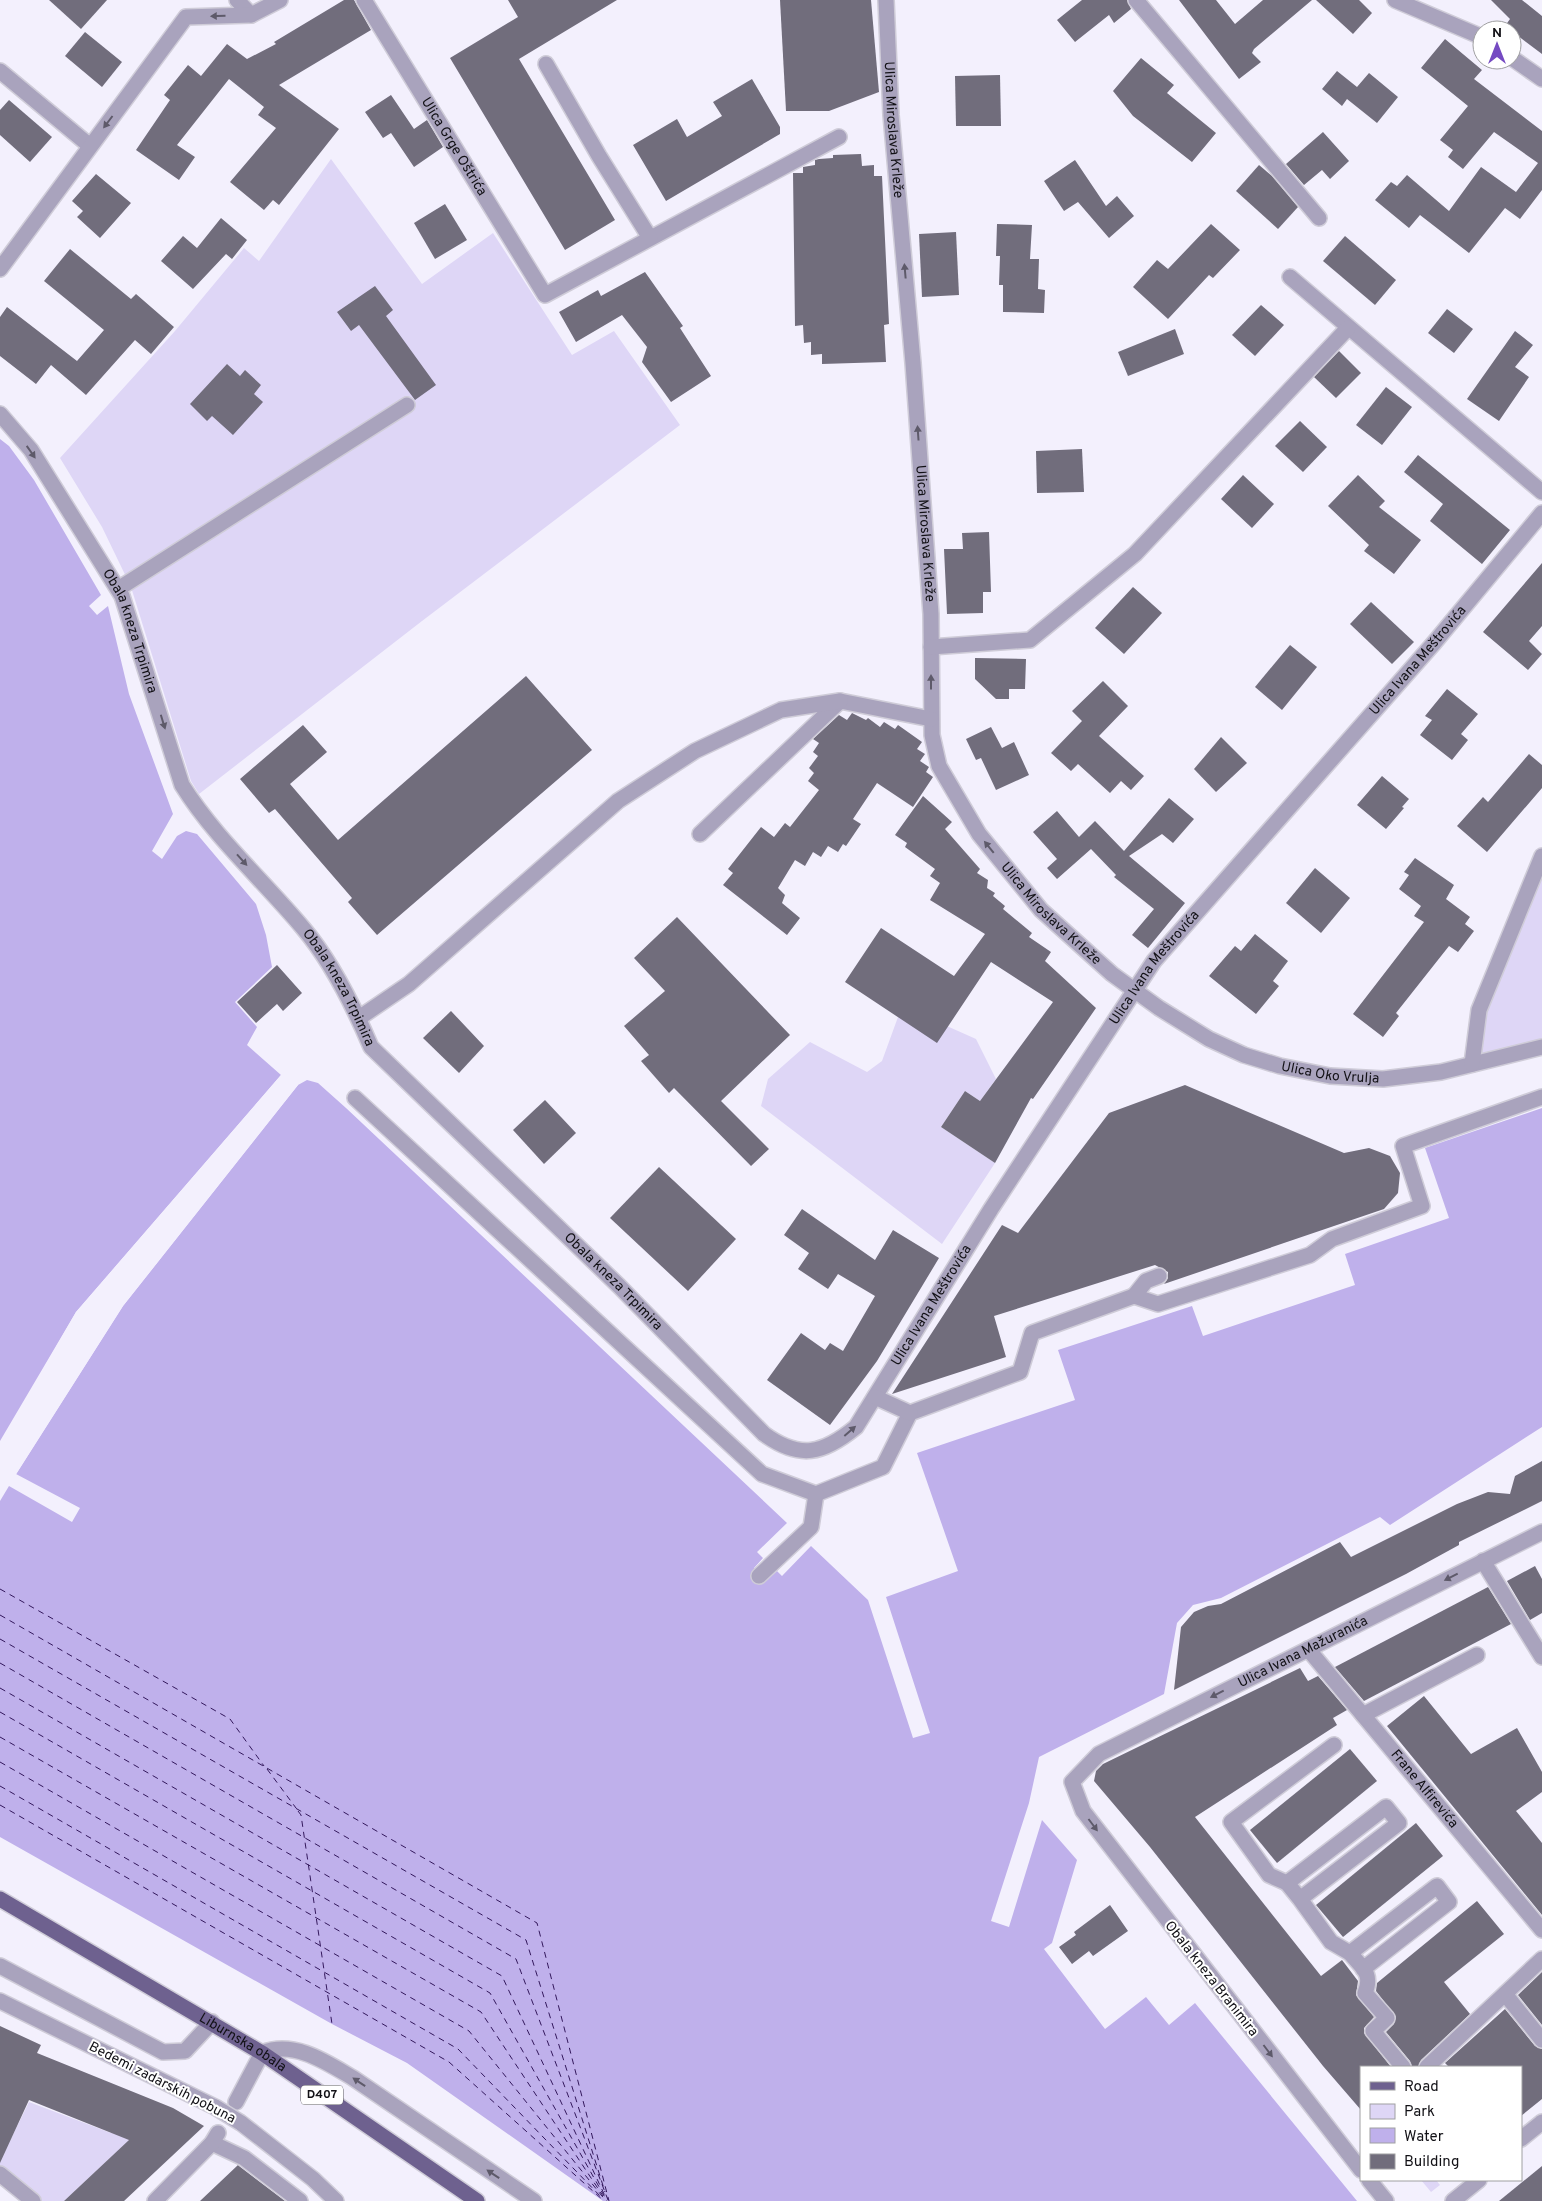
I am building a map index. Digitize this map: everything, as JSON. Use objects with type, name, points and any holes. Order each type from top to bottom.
[{"type":"main road","name":"Liburnska obala","points":[[0,1899],[262,2053],[476,2201]]},
{"type":"street","points":[[237,0],[251,16]]},
{"type":"street","points":[[0,269],[186,17],[251,16],[280,0]]},
{"type":"street","name":"Ulica Grge Oštrića","points":[[364,0],[545,295],[650,238]]},
{"type":"street","name":"Ulica Miroslava Krleže","points":[[886,0],[890,115],[913,363],[931,647],[931,719],[939,766],[979,834],[1041,910],[1112,974],[1135,991]]},
{"type":"street","points":[[1136,0],[1319,218]]},
{"type":"street","points":[[1395,0],[1472,33]]},
{"type":"street","points":[[546,64],[599,156],[650,238],[838,137]]},
{"type":"street","points":[[1522,65],[1542,79]]},
{"type":"street","points":[[0,71],[90,146]]},
{"type":"street","points":[[1290,277],[1542,492]]},
{"type":"street","points":[[931,647],[1030,640],[1135,554],[1348,328]]},
{"type":"street","points":[[118,589],[407,405]]},
{"type":"street","name":"Obala kneza Trpimira","points":[[0,414],[31,450],[118,589],[136,634],[182,785],[199,812],[304,930],[341,985],[359,1018],[371,1047],[619,1286],[764,1434],[781,1447],[797,1451],[814,1451]]},
{"type":"street","name":"Ulica Ivana Meštrovića","points":[[814,1451],[831,1445],[856,1427],[991,1209],[1154,961],[1434,643],[1542,513]]},
{"type":"street","points":[[700,834],[840,701]]},
{"type":"street","points":[[359,1018],[409,984],[618,801],[694,751],[781,710],[840,701],[931,719]]},
{"type":"street","points":[[1472,1064],[1479,1010],[1542,856]]},
{"type":"street","name":"Ulica Oko Vrulja","points":[[1135,991],[1209,1039],[1244,1054],[1280,1066],[1330,1076],[1383,1079],[1441,1072],[1542,1047]]},
{"type":"street","points":[[1134,1296],[1158,1304],[1310,1255],[1332,1239],[1422,1206],[1403,1146],[1542,1097]]},
{"type":"street","points":[[355,1098],[762,1474],[816,1494],[883,1467],[910,1413],[1020,1372],[1032,1333],[1134,1296],[1146,1281],[1158,1276]]},
{"type":"street","points":[[874,1397],[910,1413]]},
{"type":"street","points":[[760,1576],[811,1526],[816,1494]]},
{"type":"street","name":"Ulica Ivana Mažuranića","points":[[1072,1782],[1099,1754],[1542,1532]]},
{"type":"street","points":[[1483,1561],[1542,1657]]},
{"type":"street","name":"Frane Alfirevića","points":[[1308,1649],[1542,1930]]},
{"type":"street","points":[[1363,1715],[1477,1655]]},
{"type":"street","points":[[1334,1745],[1231,1822],[1269,1874],[1287,1883],[1331,1942],[1350,1953],[1369,1976],[1365,1993],[1387,2018],[1374,2031],[1402,2066]]},
{"type":"street","name":"Obala kneza Branimira","points":[[1072,1782],[1083,1811],[1360,2169]]},
{"type":"street","points":[[1287,1883],[1386,1807],[1400,1823],[1300,1899]]},
{"type":"street","points":[[1350,1953],[1436,1886],[1449,1902],[1363,1968]]},
{"type":"street","points":[[1428,2066],[1542,1960]]},
{"type":"street","points":[[0,1966],[163,2052],[185,2051],[212,2022]]},
{"type":"street","points":[[1505,1994],[1542,2040]]},
{"type":"street","name":"Bedemi zadarskih pobuna","points":[[0,2001],[214,2107],[240,2123],[312,2179],[336,2201]]},
{"type":"street","points":[[236,2102],[262,2053],[273,2048],[287,2048],[324,2061],[534,2201]]},
{"type":"street","points":[[1522,2138],[1542,2122]]},
{"type":"street","points":[[155,2201],[215,2138],[300,2201]]},
{"type":"street","points":[[0,2174],[33,2201]]},
{"type":"street","points":[[1370,2181],[1386,2201]]},
{"type":"street","points":[[1453,2201],[1472,2182]]},
{"type":"green space","points":[[331,159],[422,284],[493,233],[572,355],[614,331],[680,425],[422,621],[199,794],[191,781],[131,587],[102,527],[60,458],[175,331],[244,248],[259,261]]},
{"type":"green space","points":[[1542,856],[1542,1047],[1472,1064],[1479,1010]]},
{"type":"green space","points":[[902,1006],[976,1039],[996,1079],[980,1101],[965,1091],[941,1127],[995,1163],[942,1244],[761,1106],[768,1079],[810,1042],[867,1072],[882,1061]]},
{"type":"green space","points":[[29,2102],[111,2133],[140,2130],[64,2201],[33,2201],[0,2174],[0,2161]]},
{"type":"green space","points":[[1422,2181],[1437,2181],[1440,2185],[1431,2192]]},
{"type":"water","points":[[0,439],[9,446],[34,480],[101,595],[89,606],[97,615],[108,606],[129,694],[173,814],[152,851],[162,859],[177,836],[186,831],[197,834],[256,904],[266,935],[272,967],[235,1002],[257,1027],[247,1045],[281,1075],[76,1312],[0,1441]]},
{"type":"water","points":[[307,1080],[318,1083],[346,1108],[787,1523],[757,1552],[763,1558],[754,1568],[765,1581],[777,1571],[782,1576],[811,1546],[868,1600],[913,1738],[930,1733],[886,1597],[958,1571],[917,1453],[1075,1400],[1058,1350],[1192,1306],[1203,1336],[1355,1285],[1345,1254],[1449,1218],[1425,1148],[1542,1108],[1542,1427],[1390,1525],[1380,1517],[1221,1598],[1193,1605],[1177,1623],[1164,1694],[1039,1757],[1029,1803],[991,1921],[1009,1927],[1042,1820],[1077,1860],[1052,1943],[1044,1949],[1105,2029],[1146,1997],[1169,2025],[1195,2003],[1357,2201],[603,2201],[407,2063],[332,2024],[0,1837],[0,1501],[9,1486],[72,1522],[80,1508],[16,1474],[123,1306],[298,1085]]},
{"type":"pier","points":[[281,1075],[78,1314],[0,1444],[76,1312]]},
{"type":"pier","points":[[296,1083],[298,1085],[123,1306],[15,1476],[14,1473],[121,1304]]},
{"type":"building","points":[[49,0],[107,0],[81,29]]},
{"type":"building","points":[[344,0],[354,0],[371,30],[279,85],[339,129],[279,205],[273,200],[264,210],[230,182],[276,128],[258,115],[264,107],[229,79],[177,145],[195,157],[179,180],[136,150],[170,100],[164,95],[188,65],[201,76],[227,44],[247,59],[276,44],[274,42]]},
{"type":"building","points":[[508,0],[617,0],[519,59],[615,220],[565,250],[450,58],[518,17]]},
{"type":"building","points":[[780,0],[871,0],[879,92],[829,111],[786,111]]},
{"type":"building","points":[[1082,0],[1127,0],[1131,9],[1114,23],[1109,15],[1075,42],[1057,20]]},
{"type":"building","points":[[1179,0],[1216,0],[1235,24],[1263,0],[1312,0],[1254,49],[1252,53],[1261,62],[1239,79]]},
{"type":"building","points":[[1316,0],[1359,0],[1372,13],[1353,34]]},
{"type":"building","points":[[1491,0],[1522,0],[1542,16],[1542,54],[1522,39],[1522,20],[1510,19]]},
{"type":"building","points":[[85,32],[122,62],[102,87],[65,56]]},
{"type":"building","points":[[1445,39],[1472,62],[1472,70],[1482,70],[1474,79],[1542,131],[1542,190],[1520,219],[1505,208],[1469,253],[1420,215],[1409,228],[1375,200],[1391,182],[1397,186],[1407,175],[1449,211],[1481,167],[1516,192],[1538,163],[1494,132],[1463,169],[1448,157],[1453,150],[1440,140],[1468,106],[1421,68]]},
{"type":"building","points":[[1141,58],[1174,85],[1167,93],[1216,133],[1192,162],[1133,116],[1113,91]]},
{"type":"building","points":[[1337,71],[1357,87],[1369,73],[1398,97],[1377,123],[1347,99],[1342,106],[1322,89]]},
{"type":"building","points":[[1000,75],[1001,126],[956,126],[955,76]]},
{"type":"building","points":[[752,79],[780,127],[780,134],[666,201],[633,145],[677,119],[687,137],[722,116],[713,102]]},
{"type":"building","points":[[391,95],[414,129],[427,120],[443,147],[414,167],[391,133],[383,138],[365,112]]},
{"type":"building","points":[[9,100],[52,137],[30,162],[0,135],[0,110]]},
{"type":"building","points":[[1323,132],[1349,161],[1330,179],[1322,170],[1304,185],[1286,164]]},
{"type":"building","points":[[861,154],[862,166],[874,165],[874,176],[882,176],[889,324],[884,325],[886,362],[822,364],[822,354],[811,355],[811,342],[804,343],[803,325],[795,326],[793,173],[803,173],[803,167],[815,165],[815,160],[833,158],[833,155]]},
{"type":"building","points":[[1075,160],[1106,206],[1117,196],[1134,216],[1109,238],[1078,202],[1064,211],[1044,181]]},
{"type":"building","points":[[1259,165],[1272,176],[1298,207],[1278,229],[1236,191]]},
{"type":"building","points":[[96,174],[131,203],[100,238],[77,217],[83,211],[72,201]]},
{"type":"building","points":[[445,204],[467,240],[435,259],[414,223]]},
{"type":"building","points":[[221,218],[247,240],[232,259],[226,254],[193,289],[161,261],[183,236],[197,248]]},
{"type":"building","points":[[997,224],[1032,225],[1030,259],[1039,259],[1038,289],[1045,290],[1044,313],[1003,312],[1003,285],[999,285],[1000,256],[996,256]]},
{"type":"building","points":[[1211,224],[1240,250],[1213,278],[1209,275],[1168,319],[1133,287],[1157,260],[1168,269]]},
{"type":"building","points":[[956,232],[959,295],[922,297],[919,234]]},
{"type":"building","points":[[1345,236],[1396,280],[1375,305],[1323,261]]},
{"type":"building","points":[[70,249],[131,299],[136,294],[174,327],[151,354],[135,340],[86,395],[51,365],[36,384],[0,356],[0,317],[7,307],[77,361],[104,330],[44,281]]},
{"type":"building","points":[[645,272],[683,326],[680,328],[711,376],[671,402],[642,362],[647,347],[622,315],[576,342],[559,312],[598,290],[601,296]]},
{"type":"building","points":[[375,286],[393,310],[386,316],[436,385],[415,400],[359,325],[351,331],[337,312]]},
{"type":"building","points":[[1261,305],[1284,325],[1255,356],[1232,335]]},
{"type":"building","points":[[1447,309],[1473,329],[1454,353],[1428,333]]},
{"type":"building","points":[[1175,329],[1184,354],[1128,376],[1118,352]]},
{"type":"building","points":[[1515,331],[1533,345],[1515,367],[1529,377],[1499,421],[1467,399]]},
{"type":"building","points":[[1339,351],[1361,373],[1336,398],[1314,377]]},
{"type":"building","points":[[227,364],[240,376],[245,370],[261,385],[254,394],[263,402],[233,435],[212,416],[207,421],[190,404]]},
{"type":"building","points":[[1386,387],[1412,407],[1382,445],[1356,425]]},
{"type":"building","points":[[1300,421],[1327,447],[1303,472],[1275,446]]},
{"type":"building","points":[[1082,449],[1084,492],[1037,493],[1036,451]]},
{"type":"building","points":[[1418,455],[1510,530],[1482,564],[1430,521],[1443,504],[1404,472]]},
{"type":"building","points":[[1243,475],[1274,504],[1252,528],[1221,499]]},
{"type":"building","points":[[1358,475],[1385,501],[1379,507],[1421,540],[1394,574],[1364,551],[1369,545],[1328,506]]},
{"type":"building","points":[[989,532],[991,592],[983,592],[983,613],[947,614],[944,549],[963,549],[962,533]]},
{"type":"building","points":[[1542,563],[1542,626],[1529,641],[1542,654],[1528,670],[1483,632]]},
{"type":"building","points":[[1133,587],[1162,613],[1124,654],[1095,628]]},
{"type":"building","points":[[1371,602],[1414,642],[1392,664],[1350,624]]},
{"type":"building","points":[[1290,645],[1317,667],[1282,710],[1255,687]]},
{"type":"building","points":[[975,658],[1026,659],[1025,689],[1009,689],[1009,699],[996,699],[975,679]]},
{"type":"building","points":[[526,676],[592,750],[377,935],[348,902],[352,898],[275,809],[269,813],[240,779],[303,725],[327,752],[290,784],[338,840]]},
{"type":"building","points":[[1103,681],[1128,706],[1099,736],[1144,776],[1131,790],[1121,781],[1110,793],[1078,764],[1071,771],[1051,753],[1082,721],[1072,711]]},
{"type":"building","points":[[1447,689],[1478,714],[1461,734],[1468,740],[1452,760],[1420,735],[1432,720],[1425,716]]},
{"type":"building","points":[[852,713],[866,720],[868,718],[880,727],[884,722],[895,729],[898,725],[922,742],[917,749],[925,754],[920,761],[929,767],[926,772],[933,777],[913,807],[877,783],[853,819],[861,824],[846,846],[843,844],[838,852],[828,846],[821,857],[813,852],[805,866],[795,860],[778,888],[785,895],[782,903],[800,918],[787,935],[723,885],[733,873],[728,869],[761,827],[774,837],[785,823],[790,827],[819,790],[808,781],[814,773],[809,768],[818,756],[813,752],[819,743],[813,739],[839,715],[847,720]]},
{"type":"building","points":[[991,727],[1002,748],[1014,742],[1029,775],[996,790],[981,758],[976,760],[966,739]]},
{"type":"building","points":[[1221,737],[1247,763],[1216,792],[1194,769]]},
{"type":"building","points":[[1529,754],[1542,765],[1542,788],[1487,852],[1457,826],[1483,797],[1488,802]]},
{"type":"building","points":[[1382,776],[1409,799],[1402,807],[1404,808],[1386,829],[1357,805]]},
{"type":"building","points":[[923,796],[952,822],[945,829],[980,869],[977,873],[988,880],[987,888],[995,893],[993,896],[1005,906],[1003,909],[1032,933],[1029,937],[1051,952],[1045,961],[1096,1008],[1033,1099],[1031,1098],[995,1163],[941,1127],[965,1091],[980,1101],[1053,1002],[991,962],[937,1043],[845,982],[881,928],[954,976],[985,934],[930,900],[940,883],[930,876],[935,869],[905,847],[907,843],[895,835]]},
{"type":"building","points":[[1169,798],[1194,819],[1173,843],[1162,834],[1129,856],[1185,903],[1148,948],[1132,935],[1154,909],[1114,877],[1116,875],[1091,849],[1057,879],[1047,868],[1057,859],[1033,832],[1057,811],[1079,837],[1095,821],[1124,851]]},
{"type":"building","points":[[1415,858],[1454,885],[1446,899],[1470,917],[1465,924],[1474,931],[1458,952],[1449,946],[1396,1013],[1399,1016],[1383,1037],[1353,1014],[1424,922],[1414,916],[1421,906],[1399,889],[1409,875],[1404,872]]},
{"type":"building","points":[[1315,868],[1350,898],[1321,933],[1286,903]]},
{"type":"building","points":[[677,917],[790,1035],[721,1101],[769,1149],[751,1166],[674,1088],[669,1093],[641,1061],[649,1055],[624,1026],[665,991],[634,958]]},
{"type":"building","points":[[1255,934],[1288,961],[1273,981],[1279,986],[1256,1014],[1209,976],[1235,946],[1241,951]]},
{"type":"building","points":[[277,965],[302,993],[283,1011],[277,1004],[256,1023],[237,1002]]},
{"type":"building","points":[[451,1011],[484,1046],[459,1073],[423,1038]]},
{"type":"building","points":[[1185,1085],[1344,1153],[1369,1148],[1390,1156],[1400,1173],[1398,1193],[1384,1209],[1164,1284],[1168,1278],[1168,1272],[1155,1265],[994,1316],[1006,1357],[892,1394],[1002,1225],[1018,1233],[1109,1113]]},
{"type":"building","points":[[545,1100],[576,1133],[544,1164],[513,1130]]},
{"type":"building","points":[[659,1167],[736,1239],[688,1291],[610,1218]]},
{"type":"building","points":[[802,1209],[875,1260],[893,1230],[939,1258],[877,1361],[830,1425],[767,1380],[801,1333],[825,1350],[830,1343],[843,1351],[875,1296],[838,1274],[828,1289],[798,1269],[809,1253],[784,1235]]},
{"type":"building","points":[[1542,1461],[1542,1501],[1459,1542],[1459,1545],[1406,1574],[1174,1690],[1181,1627],[1194,1612],[1208,1606],[1221,1604],[1340,1542],[1351,1557],[1457,1504],[1488,1492],[1510,1494],[1515,1476]]},
{"type":"building","points":[[1535,1566],[1542,1579],[1542,1613],[1530,1620],[1507,1581]]},
{"type":"building","points":[[1488,1587],[1511,1624],[1364,1701],[1335,1667]]},
{"type":"building","points":[[1300,1668],[1308,1681],[1318,1676],[1347,1710],[1333,1718],[1337,1725],[1195,1817],[1321,1976],[1342,1960],[1358,1981],[1356,1995],[1374,2017],[1364,2028],[1364,2033],[1390,2066],[1360,2066],[1360,2109],[1323,2066],[1150,1847],[1094,1781],[1096,1771],[1103,1764]]},
{"type":"building","points":[[1424,1696],[1471,1754],[1517,1728],[1542,1772],[1542,1792],[1516,1811],[1542,1843],[1542,1915],[1387,1726]]},
{"type":"building","points":[[1350,1749],[1377,1781],[1277,1863],[1250,1830]]},
{"type":"building","points":[[1416,1823],[1443,1856],[1343,1937],[1316,1905]]},
{"type":"building","points":[[1477,1901],[1504,1934],[1444,1982],[1470,2014],[1421,2060],[1418,2066],[1412,2066],[1410,2061],[1386,2032],[1394,2024],[1396,2017],[1376,1991],[1377,1983]]},
{"type":"building","points":[[1110,1905],[1128,1931],[1093,1956],[1089,1951],[1072,1964],[1059,1947],[1076,1935],[1074,1932]]},
{"type":"building","points":[[1542,1972],[1542,2025],[1518,1995]]},
{"type":"building","points":[[1505,2009],[1535,2046],[1542,2049],[1542,2099],[1522,2115],[1522,2066],[1448,2066],[1445,2063]]},
{"type":"building","points":[[0,2026],[41,2045],[37,2053],[173,2108],[204,2126],[124,2201],[64,2201],[129,2140],[29,2100],[0,2163]]},
{"type":"building","points":[[239,2166],[285,2201],[200,2201]]},
{"type":"building","points":[[1542,2166],[1542,2201],[1499,2201]]},
{"type":"ferry route","points":[[0,1589],[230,1719],[264,1766]]},
{"type":"ferry route","points":[[0,1615],[537,1923],[609,2201]]},
{"type":"ferry route","points":[[0,1639],[526,1940],[605,2192]]},
{"type":"ferry route","points":[[0,1663],[516,1959],[608,2200]]},
{"type":"ferry route","points":[[0,1688],[502,1976],[605,2196]]},
{"type":"ferry route","points":[[0,1712],[490,1993],[607,2201]]},
{"type":"ferry route","points":[[0,1737],[481,2012],[603,2196]]},
{"type":"ferry route","points":[[0,1762],[469,2031],[606,2201]]},
{"type":"ferry route","points":[[267,1769],[296,1808]]},
{"type":"ferry route","points":[[0,1786],[458,2049],[603,2199]]},
{"type":"ferry route","points":[[0,1805],[449,2062],[604,2201]]},
{"type":"ferry route","points":[[298,1811],[301,1815],[332,2024]]}]
